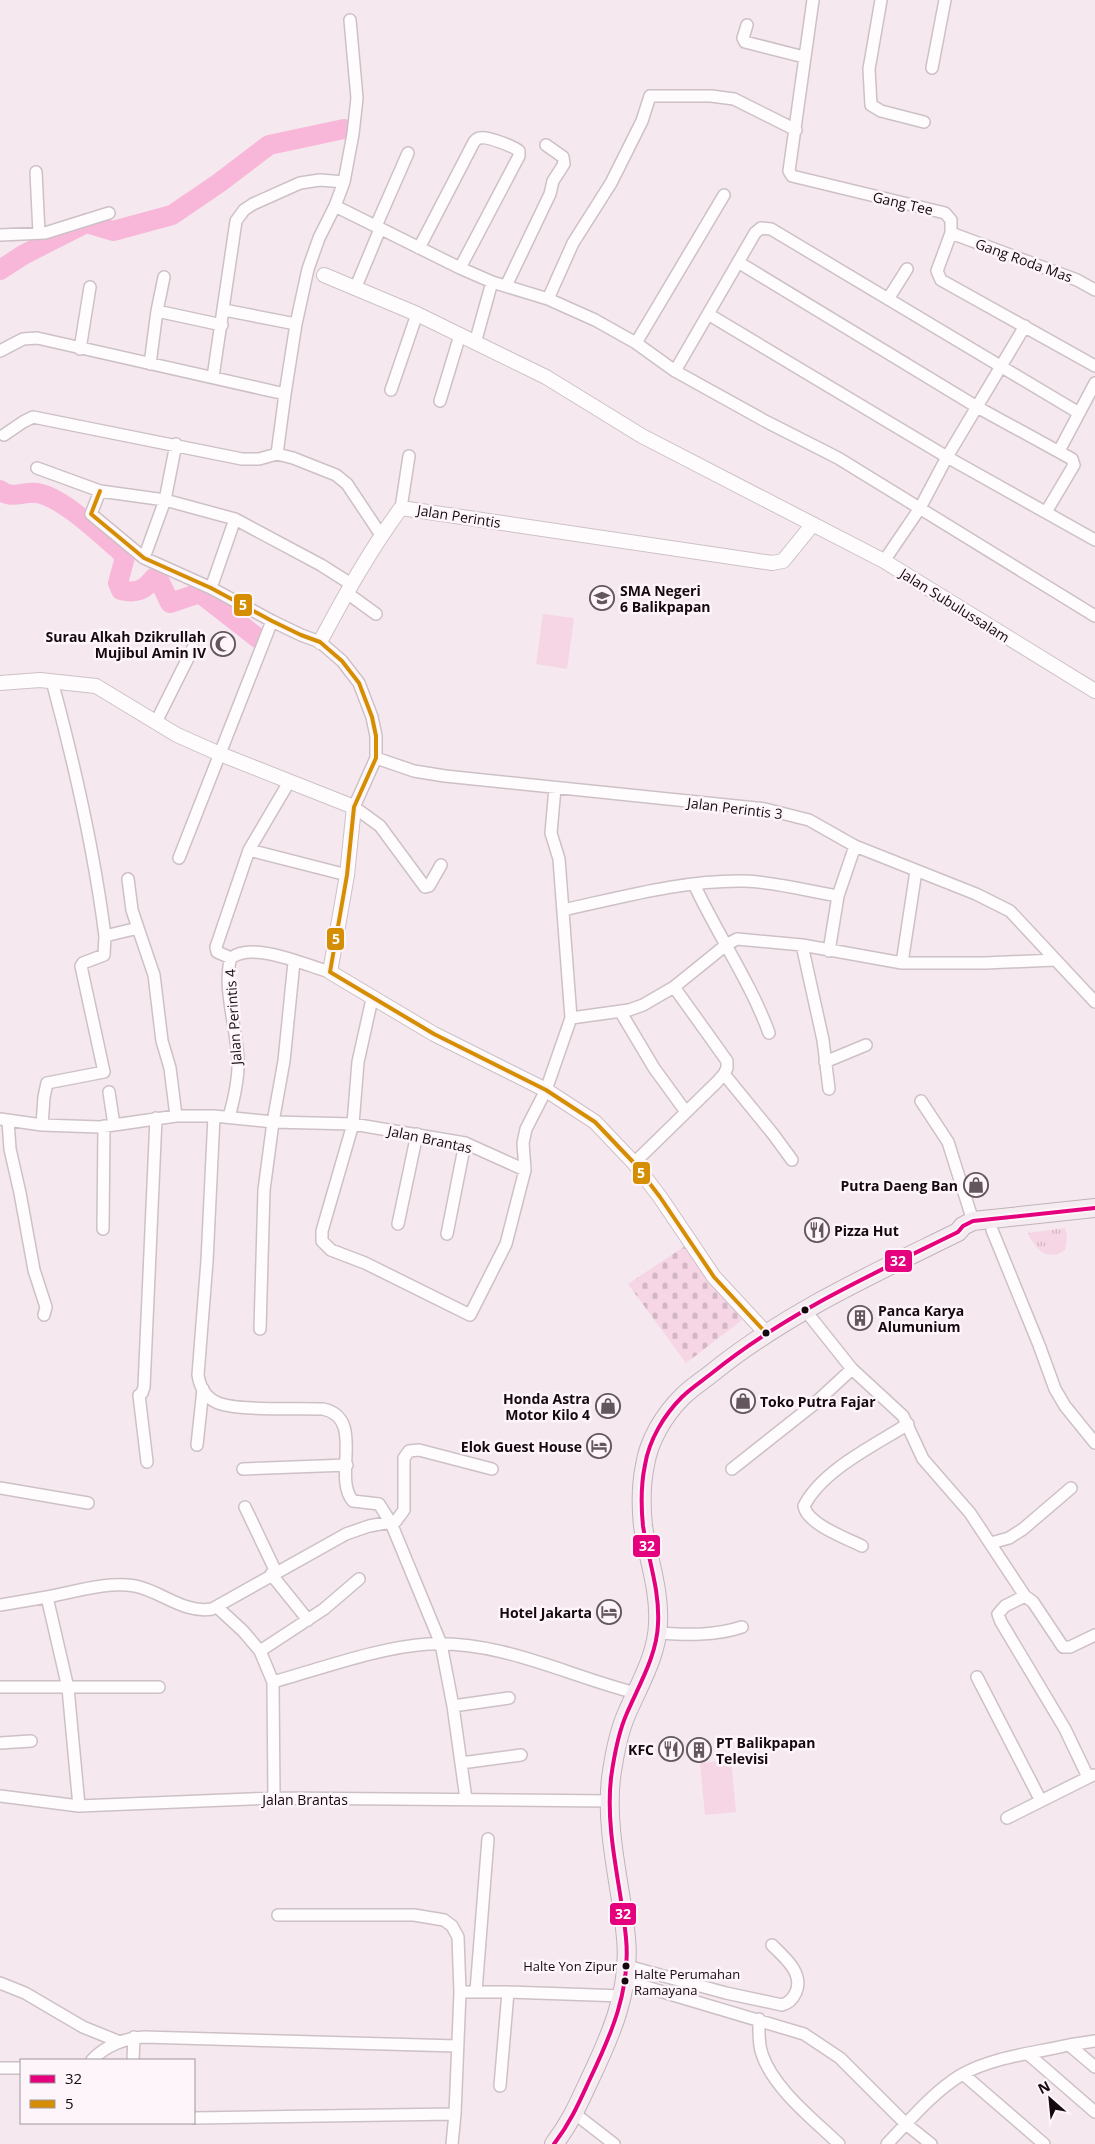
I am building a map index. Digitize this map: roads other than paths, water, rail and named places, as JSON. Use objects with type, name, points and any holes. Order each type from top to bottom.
[{"type":"highway","points":[[958,1232],[972,1234],[1070,1217],[1095,1208]]},
{"type":"highway","points":[[561,2140],[604,2050],[625,1981],[626,1938],[610,1818],[611,1781],[618,1740],[647,1667],[658,1633],[659,1613],[656,1584],[643,1526],[642,1501],[645,1462],[653,1437],[666,1415],[682,1397],[766,1332],[958,1232],[963,1226],[973,1221],[1070,1217],[1095,1219]]},
{"type":"street","name":"Gang Tee","points":[[813,0],[789,171],[792,176],[945,213],[951,220],[951,233]]},
{"type":"street","points":[[881,0],[869,69],[871,105],[887,112],[924,122]]},
{"type":"street","points":[[932,68],[945,0]]},
{"type":"street","points":[[277,454],[296,324],[308,269],[319,238],[335,206],[344,182],[353,134],[357,98],[350,20]]},
{"type":"street","points":[[747,25],[743,38],[745,42],[804,58]]},
{"type":"street","points":[[548,299],[573,243],[611,183],[642,121],[650,96],[710,96],[734,99],[796,130]]},
{"type":"street","points":[[419,248],[474,142],[480,138],[486,138],[514,147],[519,151],[519,156],[460,268]]},
{"type":"street","points":[[506,286],[550,194],[553,182],[564,164],[563,157],[546,144]]},
{"type":"street","points":[[355,289],[408,153]]},
{"type":"street","points":[[36,172],[39,233]]},
{"type":"street","points":[[213,377],[236,221],[244,210],[253,204],[300,183],[320,180],[344,182]]},
{"type":"street","points":[[636,343],[724,195]]},
{"type":"street","points":[[335,206],[460,268],[492,282],[548,299],[595,320],[636,343],[675,371],[767,422],[838,458],[1095,616]]},
{"type":"street","points":[[0,235],[45,233],[109,213]]},
{"type":"street","points":[[675,371],[755,232],[761,228],[771,229],[1079,413]]},
{"type":"street","points":[[951,233],[937,271],[941,280],[1095,366]]},
{"type":"street","name":"Gang Roda Mas","points":[[951,233],[1077,280],[1095,290]]},
{"type":"street","points":[[738,262],[977,407],[1072,459],[1074,465],[1046,512]]},
{"type":"street","points":[[888,299],[907,269]]},
{"type":"street","name":"Jalan Subulussalam","points":[[324,275],[417,314],[546,377],[642,436],[884,562],[1095,691]]},
{"type":"street","points":[[150,364],[157,311],[164,277]]},
{"type":"street","points":[[475,343],[492,282]]},
{"type":"street","points":[[80,349],[90,287]]},
{"type":"street","points":[[224,310],[296,324]]},
{"type":"street","points":[[157,311],[222,325]]},
{"type":"street","points":[[391,390],[417,314]]},
{"type":"street","points":[[708,314],[947,457],[1095,540]]},
{"type":"street","points":[[884,562],[920,508],[947,457],[1025,326]]},
{"type":"street","points":[[440,400],[460,335]]},
{"type":"street","points":[[0,351],[24,339],[37,338],[285,394]]},
{"type":"street","points":[[1059,451],[1095,382]]},
{"type":"street","points":[[4,434],[33,417],[176,444],[242,459],[258,459],[277,454],[293,458],[336,475],[347,484],[381,535]]},
{"type":"street","points":[[144,558],[165,500],[176,444]]},
{"type":"street","points":[[401,508],[406,485],[408,456]]},
{"type":"street","points":[[37,468],[100,491],[165,500],[234,519],[321,565],[376,614]]},
{"type":"street","points":[[100,491],[91,514],[144,558],[211,588],[301,635],[320,642],[342,661],[359,683],[372,717],[376,758],[354,807],[347,876],[330,972],[372,999],[434,1034],[546,1090],[595,1122],[634,1163],[660,1196],[714,1277],[766,1332]]},
{"type":"street","name":"Jalan Perintis","points":[[320,642],[349,588],[381,535],[401,508],[772,563],[782,560],[813,524]]},
{"type":"street","points":[[211,588],[234,519]]},
{"type":"street","points":[[180,858],[272,621]]},
{"type":"street","points":[[156,722],[193,648]]},
{"type":"street","points":[[0,682],[40,680],[96,686],[177,734],[220,754],[354,807],[380,826],[425,887],[429,886],[441,865]]},
{"type":"street","points":[[42,1125],[47,1082],[104,1072],[81,966],[83,963],[104,955],[105,936],[84,804],[52,681]]},
{"type":"street","name":"Jalan Perintis 3","points":[[376,758],[414,771],[555,788],[765,809],[809,820],[855,846],[976,894],[1010,911],[1095,1002]]},
{"type":"street","points":[[231,958],[217,952],[216,947],[249,850],[289,782]]},
{"type":"street","points":[[372,999],[358,1062],[353,1124],[322,1231],[322,1241],[331,1250],[365,1263],[470,1315],[506,1244],[525,1170],[523,1143],[526,1130],[546,1090],[571,1018],[559,859],[551,833],[555,788]]},
{"type":"street","points":[[828,951],[838,896],[855,846]]},
{"type":"street","points":[[249,850],[347,876]]},
{"type":"street","points":[[902,963],[916,871]]},
{"type":"street","points":[[128,879],[132,910],[154,975],[162,1041],[170,1068],[176,1116]]},
{"type":"street","points":[[563,910],[641,892],[694,884],[746,881],[838,896]]},
{"type":"street","points":[[694,884],[764,1019],[769,1033]]},
{"type":"street","points":[[105,936],[138,928]]},
{"type":"street","points":[[571,1018],[643,1006],[674,986],[726,945],[738,939],[802,945],[902,963],[994,963],[1054,960]]},
{"type":"street","points":[[802,945],[823,1040],[829,1089]]},
{"type":"street","name":"Jalan Perintis 4","points":[[229,1117],[237,1080],[238,1059],[228,967],[231,958],[242,953],[257,952],[330,972]]},
{"type":"street","points":[[260,1329],[264,1190],[284,1060],[294,962]]},
{"type":"street","points":[[634,1163],[728,1068],[723,1054],[674,986]]},
{"type":"street","points":[[620,1011],[654,1068],[686,1112]]},
{"type":"street","points":[[825,1062],[866,1045]]},
{"type":"street","points":[[724,1074],[792,1160]]},
{"type":"street","points":[[103,1229],[109,1092]]},
{"type":"street","points":[[921,1101],[948,1142],[973,1221]]},
{"type":"street","name":"Jalan Brantas","points":[[4,1120],[42,1125],[109,1126],[176,1116],[214,1116],[273,1122],[353,1124],[465,1143],[525,1170]]},
{"type":"street","points":[[214,1116],[207,1261],[198,1376],[203,1390],[209,1397],[219,1403],[234,1406],[323,1409],[335,1412],[341,1419],[344,1427],[347,1483],[351,1499],[353,1501],[379,1504],[391,1522],[442,1644],[466,1799]]},
{"type":"street","points":[[147,1462],[139,1395],[144,1387],[156,1118]]},
{"type":"street","points":[[4,1120],[34,1270],[46,1307],[44,1315]]},
{"type":"street","points":[[398,1224],[417,1134]]},
{"type":"street","points":[[447,1234],[465,1143]]},
{"type":"street","points":[[992,1230],[1055,1389],[1065,1406],[1095,1443]]},
{"type":"street","points":[[805,1310],[852,1369],[903,1416],[923,1459],[970,1514],[1025,1596],[1033,1602],[1063,1647],[1070,1647],[1095,1635]]},
{"type":"street","points":[[732,1469],[813,1405],[852,1369]]},
{"type":"street","points":[[197,1445],[203,1390]]},
{"type":"street","points":[[862,1546],[814,1520],[805,1512],[804,1506],[822,1482],[853,1459],[908,1424]]},
{"type":"street","points":[[0,1605],[105,1586],[126,1585],[144,1588],[194,1609],[206,1610],[217,1607],[274,1573],[346,1534],[369,1526],[391,1522],[399,1518],[404,1510],[404,1458],[409,1451],[418,1450],[492,1469]]},
{"type":"street","points":[[244,1469],[346,1465]]},
{"type":"street","points":[[0,1488],[88,1503]]},
{"type":"street","points":[[991,1543],[1009,1538],[1023,1529],[1071,1488]]},
{"type":"street","points":[[245,1507],[274,1573],[308,1620]]},
{"type":"street","points":[[260,1651],[308,1620],[359,1579]]},
{"type":"street","points":[[1006,1818],[1092,1776],[998,1617],[1001,1609],[1025,1596]]},
{"type":"street","points":[[47,1597],[68,1688],[79,1806]]},
{"type":"street","points":[[217,1607],[243,1631],[260,1651],[272,1682],[274,1798]]},
{"type":"street","points":[[658,1633],[704,1635],[742,1628]]},
{"type":"street","points":[[272,1682],[393,1650],[429,1644],[442,1644],[504,1652],[636,1693]]},
{"type":"street","points":[[977,1677],[1041,1801]]},
{"type":"street","points":[[0,1687],[158,1687]]},
{"type":"street","points":[[453,1706],[509,1698]]},
{"type":"street","points":[[0,1743],[31,1741]]},
{"type":"street","points":[[461,1763],[521,1755]]},
{"type":"street","name":"Jalan Brantas","points":[[0,1796],[79,1806],[274,1798],[610,1801]]},
{"type":"street","points":[[476,1991],[488,1839]]},
{"type":"street","points":[[278,1915],[414,1915],[444,1920],[452,1926],[458,1936],[460,1992],[456,2114],[452,2144]]},
{"type":"street","points":[[460,1992],[508,1992],[625,1981],[716,1991],[782,2005],[788,2003],[794,1997],[798,1979],[793,1968],[772,1945]]},
{"type":"street","points":[[625,1981],[760,2019],[804,2034],[830,2050],[906,2124],[931,2144]]},
{"type":"street","points":[[0,1983],[25,1993],[83,2026],[120,2042]]},
{"type":"street","points":[[500,2086],[508,1992]]},
{"type":"street","points":[[760,2019],[760,2047],[772,2074],[798,2104],[839,2144]]},
{"type":"street","points":[[93,2059],[120,2042],[134,2038],[458,2046]]},
{"type":"street","points":[[133,2059],[134,2038]]},
{"type":"street","points":[[887,2144],[939,2091],[963,2074],[998,2061],[1095,2041]]},
{"type":"street","points":[[1069,2045],[1095,2067]]},
{"type":"street","points":[[1028,2054],[1095,2112]]},
{"type":"street","points":[[0,2068],[20,2068]]},
{"type":"street","points":[[963,2074],[1044,2144]]},
{"type":"street","points":[[574,2112],[614,2144]]},
{"type":"street","points":[[195,2118],[456,2114]]},
{"type":"waterway","points":[[0,270],[23,255],[86,223],[113,231],[172,215],[219,183],[269,145],[344,129]]},
{"type":"waterway","points":[[0,490],[8,494],[37,493],[47,496],[69,508],[91,526],[125,557],[118,583],[121,590],[132,592],[140,590],[147,586],[154,578],[159,580],[170,603],[200,593],[259,639]]},
{"type":"place","name":"SMA Negeri 6 Balikpapan","points":[[602,598]]},
{"type":"place","name":"Surau Alkah Dzikrullah Mujibul Amin IV","points":[[223,644]]},
{"type":"place","name":"Putra Daeng Ban","points":[[976,1185]]},
{"type":"place","name":"Pizza Hut","points":[[817,1230]]},
{"type":"place","name":"Panca Karya Alumunium","points":[[860,1318]]},
{"type":"place","name":"Toko Putra Fajar","points":[[743,1401]]},
{"type":"place","name":"Honda Astra Motor Kilo 4","points":[[608,1406]]},
{"type":"place","name":"Elok Guest House","points":[[599,1446]]},
{"type":"place","name":"Hotel Jakarta","points":[[609,1612]]},
{"type":"place","name":"KFC","points":[[671,1749]]},
{"type":"place","name":"PT Balikpapan Televisi","points":[[699,1750]]},
{"type":"place","name":"Halte Yon Zipur","points":[[626,1966]]},
{"type":"place","name":"Halte Perumahan Ramayana","points":[[625,1981]]}]
